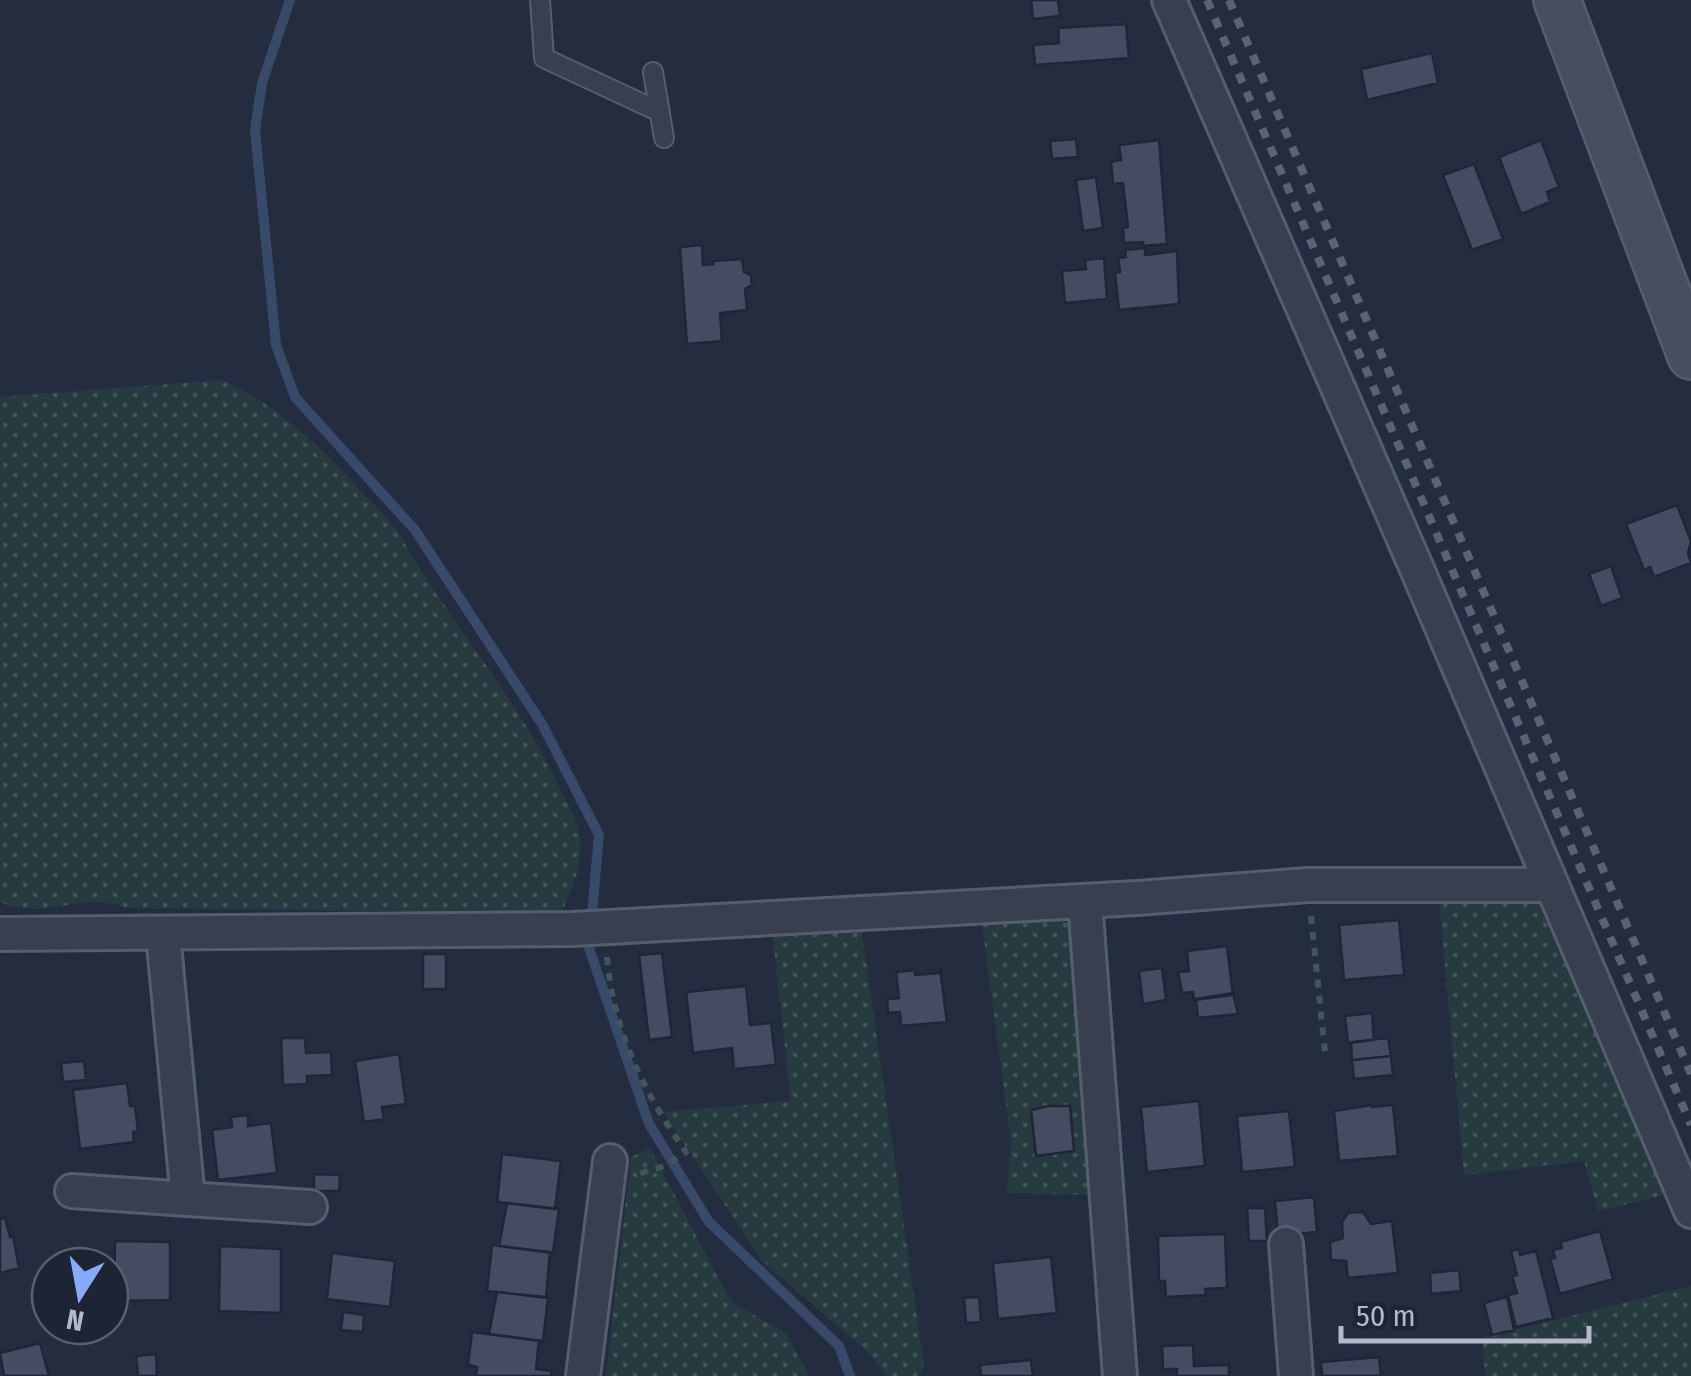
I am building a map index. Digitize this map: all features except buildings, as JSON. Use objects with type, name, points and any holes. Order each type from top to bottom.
[{"type":"main road","points":[[1558,0],[1691,356]]},
{"type":"street","points":[[1169,0],[1691,1211]]},
{"type":"street","points":[[0,934],[593,927],[1308,885],[1552,885]]},
{"type":"street","points":[[1086,901],[1120,1376]]},
{"type":"street","points":[[163,934],[188,1199]]},
{"type":"street","points":[[583,1376],[610,1160]]},
{"type":"street","points":[[72,1191],[310,1207]]},
{"type":"street","points":[[1286,1244],[1296,1376]]},
{"type":"lane","points":[[540,0],[544,58],[660,112]]},
{"type":"lane","points":[[653,72],[664,138]]},
{"type":"path","points":[[1308,885],[1325,1052]]},
{"type":"path","points":[[593,927],[625,1046],[657,1111],[686,1152],[665,1166]]},
{"type":"shaded area","points":[[222,380],[294,426],[396,529],[521,717],[579,832],[579,863],[561,913],[127,908],[95,902],[32,908],[0,902],[0,397]]},
{"type":"shaded area","points":[[1439,900],[1541,900],[1672,1193],[1598,1211],[1584,1161],[1464,1175]]},
{"type":"shaded area","points":[[1067,918],[1096,1195],[1007,1193],[1011,1142],[982,924]]},
{"type":"shaded area","points":[[861,927],[924,1366],[919,1376],[886,1376],[869,1353],[762,1261],[663,1112],[791,1101],[772,930]]},
{"type":"shaded area","points":[[650,1148],[731,1302],[787,1334],[809,1376],[606,1376],[631,1157]]},
{"type":"shaded area","points":[[1691,1286],[1691,1376],[1485,1376],[1482,1338]]},
{"type":"waterway","points":[[290,0],[262,83],[255,130],[276,345],[295,397],[415,530],[542,724],[599,835],[589,948],[649,1124],[709,1222],[839,1346],[850,1376]]},
{"type":"railway","points":[[1207,0],[1691,1125]]},
{"type":"railway","points":[[1229,0],[1691,1074]]}]
